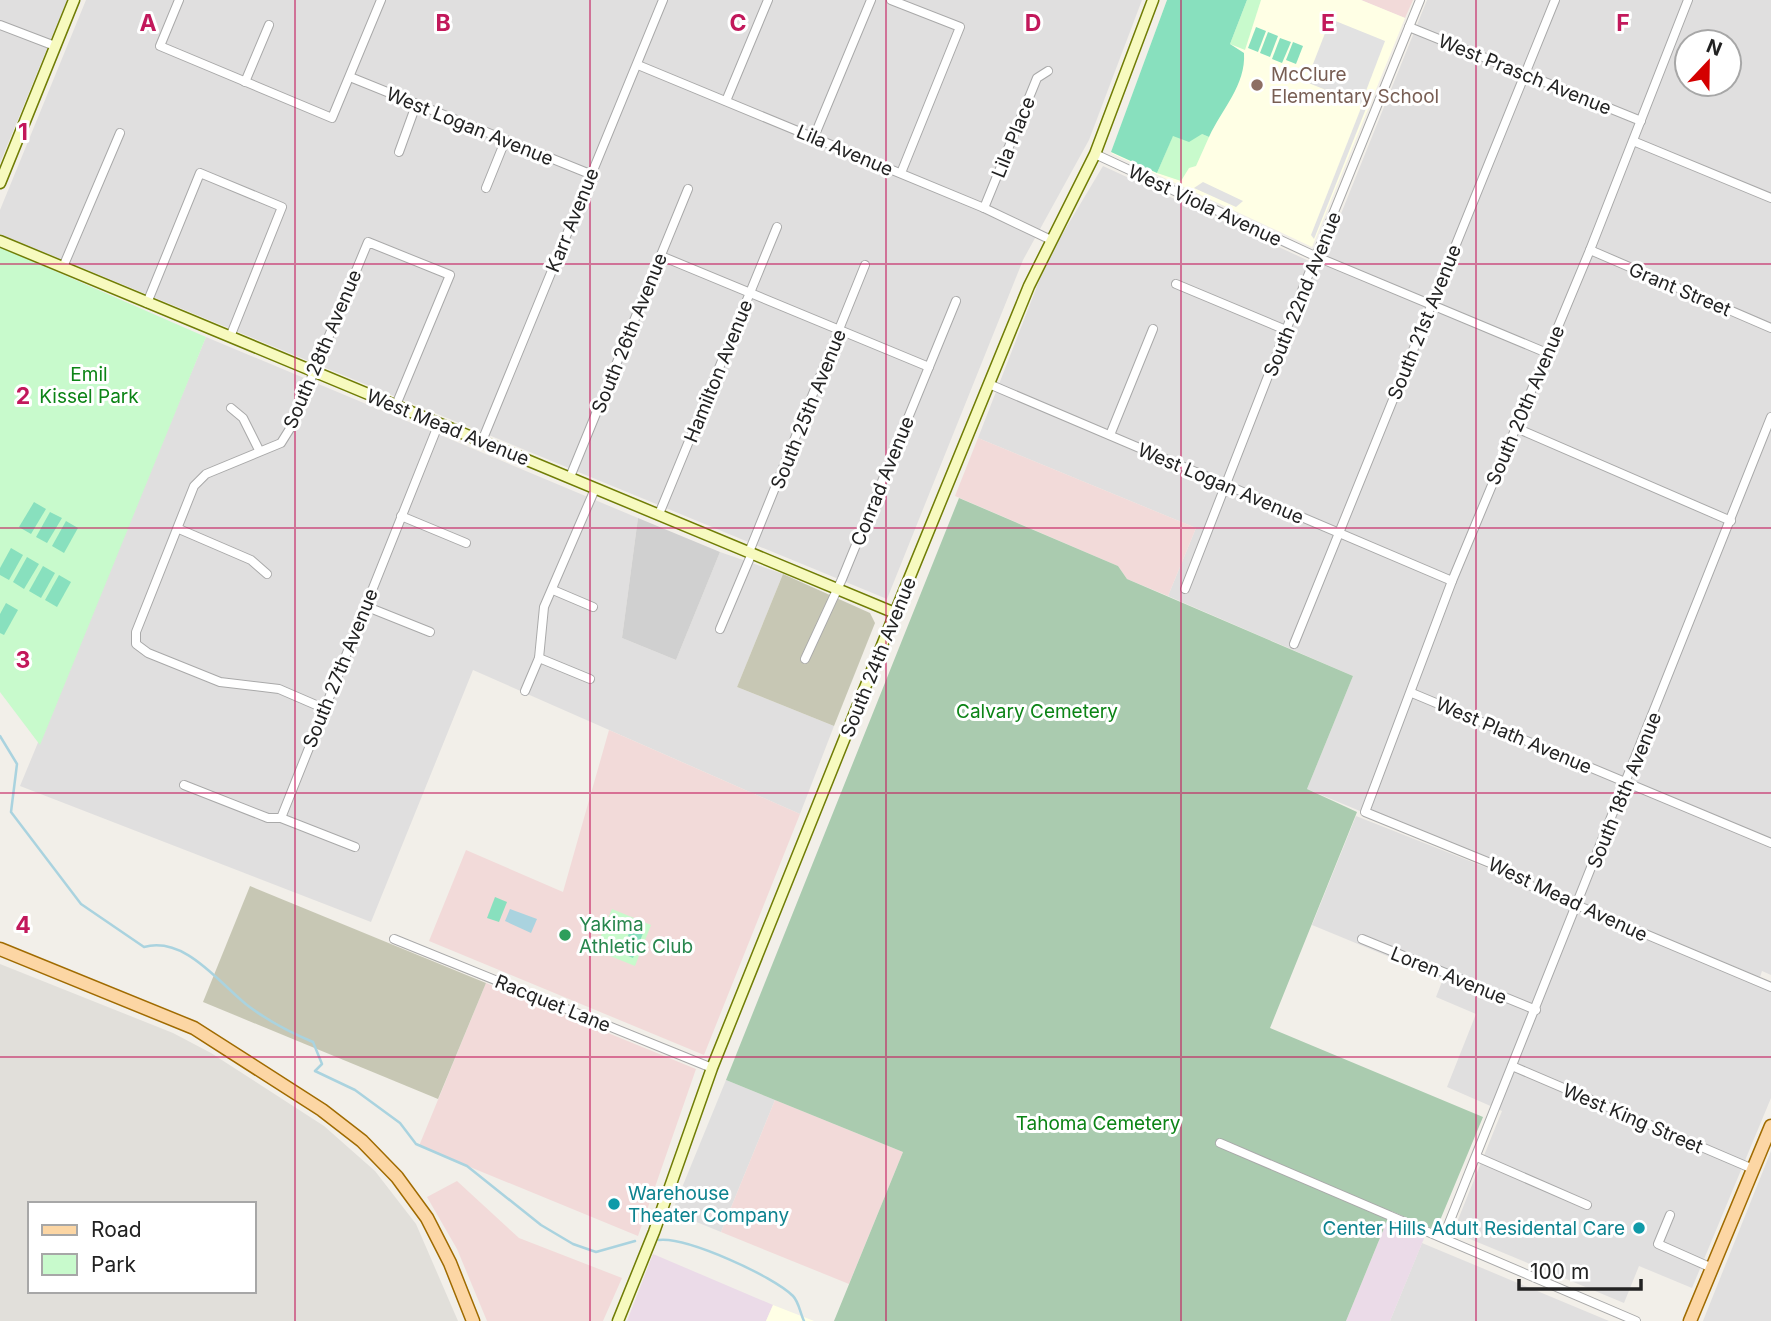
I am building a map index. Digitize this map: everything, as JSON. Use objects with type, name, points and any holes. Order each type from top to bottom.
[{"type":"main road","points":[[0,949],[194,1028],[321,1110],[362,1141],[397,1177],[427,1218],[450,1263],[472,1321]]},
{"type":"main road","points":[[1690,1321],[1771,1126]]},
{"type":"street","points":[[0,183],[74,0]]},
{"type":"street","points":[[179,0],[160,46],[332,118],[381,0]]},
{"type":"street","name":"Karr Avenue","points":[[482,441],[663,0]]},
{"type":"street","points":[[726,101],[768,0]]},
{"type":"street","points":[[814,137],[871,0]]},
{"type":"street","points":[[891,0],[960,27],[901,173]]},
{"type":"street","name":"South 24th Avenue","points":[[618,1321],[654,1232],[712,1068],[895,613],[1049,239],[1095,153],[1153,0]]},
{"type":"street","name":"South 22nd Avenue","points":[[1185,589],[1286,330],[1420,0]]},
{"type":"street","name":"South 21st Avenue","points":[[1294,644],[1555,0]]},
{"type":"street","name":"South 20th Avenue","points":[[1365,812],[1452,581],[1590,250],[1688,0]]},
{"type":"street","points":[[0,25],[55,46]]},
{"type":"street","points":[[245,82],[268,26]]},
{"type":"street","name":"West Prasch Avenue","points":[[1409,27],[1641,121]]},
{"type":"street","name":"Lila Avenue","points":[[638,65],[984,208],[1049,239]]},
{"type":"street","name":"Lila Place","points":[[984,208],[1037,78],[1048,71]]},
{"type":"street","name":"West Logan Avenue","points":[[350,77],[590,174]]},
{"type":"street","points":[[399,152],[416,104]]},
{"type":"street","points":[[63,267],[120,133]]},
{"type":"street","points":[[486,188],[505,141]]},
{"type":"street","points":[[1633,141],[1771,198]]},
{"type":"street","name":"West Viola Avenue","points":[[1095,153],[1317,257],[1547,353]]},
{"type":"street","points":[[147,303],[200,173],[282,208],[230,337]]},
{"type":"street","name":"South 26th Avenue","points":[[570,477],[688,189]]},
{"type":"street","name":"Hamilton Avenue","points":[[659,514],[777,227]]},
{"type":"street","name":"West Mead Avenue","points":[[0,241],[895,613]]},
{"type":"street","name":"South 28th Avenue","points":[[323,708],[279,689],[220,682],[148,653],[136,644],[136,632],[194,486],[206,474],[281,443],[291,428],[368,242],[450,275],[396,405]]},
{"type":"street","name":"Grant Street","points":[[1590,250],[1771,328]]},
{"type":"street","points":[[661,256],[929,367]]},
{"type":"street","name":"South 25th Avenue","points":[[720,629],[865,265]]},
{"type":"street","points":[[1176,284],[1286,330]]},
{"type":"street","name":"Conrad Avenue","points":[[805,659],[957,301]]},
{"type":"street","points":[[1110,435],[1153,329]]},
{"type":"street","name":"West Logan Avenue","points":[[989,384],[1452,581]]},
{"type":"street","points":[[232,408],[243,418],[259,450]]},
{"type":"street","name":"South 18th Avenue","points":[[1443,1238],[1771,417]]},
{"type":"street","name":"South 27th Avenue","points":[[281,818],[439,423]]},
{"type":"street","points":[[1514,427],[1731,521]]},
{"type":"street","points":[[525,691],[539,658],[544,607],[595,489]]},
{"type":"street","points":[[401,516],[466,544]]},
{"type":"street","points":[[179,529],[251,560],[267,574]]},
{"type":"street","points":[[553,590],[593,607]]},
{"type":"street","points":[[365,606],[430,632]]},
{"type":"street","points":[[539,658],[590,679]]},
{"type":"street","name":"West Plath Avenue","points":[[1412,693],[1771,843]]},
{"type":"street","points":[[184,785],[268,818],[281,818],[355,848]]},
{"type":"street","name":"West Mead Avenue","points":[[1365,812],[1495,865],[1510,877],[1577,907],[1771,987]]},
{"type":"street","name":"Racquet Lane","points":[[394,939],[712,1068]]},
{"type":"street","name":"Loren Avenue","points":[[1362,940],[1536,1010]]},
{"type":"street","name":"West King Street","points":[[1512,1066],[1753,1169]]},
{"type":"street","points":[[1220,1143],[1636,1321]]},
{"type":"street","points":[[1477,1157],[1587,1205]]},
{"type":"street","points":[[1670,1215],[1658,1244],[1712,1268]]},
{"type":"shaded area","points":[[0,0],[67,0],[0,163]]},
{"type":"shaded area","points":[[86,0],[1142,0],[1089,140],[1023,260],[887,599],[0,234],[0,210]]},
{"type":"shaded area","name":"McClure Elementary School","points":[[1167,0],[1361,0],[1405,18],[1312,247],[1111,153]]},
{"type":"shaded area","points":[[1361,0],[1413,0],[1405,18]]},
{"type":"shaded area","points":[[1427,0],[1771,0],[1771,975],[1762,971],[1760,977],[1307,789],[1353,676],[1168,596],[1196,528],[978,438],[1048,258],[1103,166],[1320,266]]},
{"type":"shaded area","points":[[1333,20],[1385,41],[1361,104],[1306,82],[1329,23]]},
{"type":"shaded area","points":[[1367,106],[1314,239],[1311,235],[1361,108]]},
{"type":"shaded area","points":[[1203,182],[1243,201],[1236,207],[1194,188]]},
{"type":"shaded area","points":[[206,337],[638,518],[622,638],[676,660],[720,552],[783,574],[737,687],[834,726],[800,814],[473,670],[371,922],[20,786]]},
{"type":"shaded area","points":[[978,438],[1196,528],[1168,596],[1127,579],[1118,566],[955,496]]},
{"type":"shaded area","points":[[638,518],[720,552],[676,660],[622,638]]},
{"type":"shaded area","points":[[783,574],[870,613],[875,623],[834,726],[737,687]]},
{"type":"shaded area","points":[[609,730],[800,814],[704,1055],[429,941],[466,850],[563,892]]},
{"type":"shaded area","points":[[1356,816],[1490,869],[1504,879],[1771,990],[1771,1098],[1692,1288],[1639,1266],[1624,1303],[1453,1232],[1502,1111],[1447,1087],[1476,1014],[1436,997],[1443,979],[1312,925]]},
{"type":"shaded area","points":[[250,886],[486,983],[438,1099],[203,1002]]},
{"type":"shaded area","points":[[0,964],[173,1033],[211,1053],[324,1126],[375,1171],[416,1224],[458,1321],[0,1321]]},
{"type":"shaded area","points":[[486,983],[696,1069],[638,1236],[419,1146]]},
{"type":"shaded area","points":[[726,1080],[775,1100],[721,1232],[672,1212]]},
{"type":"shaded area","points":[[775,1100],[903,1152],[849,1284],[721,1232]]},
{"type":"shaded area","points":[[1771,1151],[1771,1321],[1703,1321]]},
{"type":"shaded area","points":[[457,1181],[519,1238],[622,1278],[603,1321],[487,1321],[457,1249],[427,1197]]},
{"type":"shaded area","points":[[1387,1221],[1425,1236],[1390,1321],[1346,1321]]},
{"type":"shaded area","points":[[1422,1243],[1609,1321],[1390,1321]]},
{"type":"shaded area","points":[[653,1254],[773,1305],[766,1321],[627,1321]]},
{"type":"shaded area","points":[[773,1305],[814,1321],[766,1321]]},
{"type":"green space","points":[[1167,0],[1247,0],[1230,44],[1244,53],[1244,65],[1237,86],[1209,137],[1202,134],[1189,142],[1173,136],[1157,173],[1111,152]]},
{"type":"green space","points":[[1247,0],[1261,0],[1245,50],[1230,44]]},
{"type":"green space","points":[[1256,27],[1266,31],[1258,52],[1248,48]]},
{"type":"green space","points":[[1268,32],[1278,36],[1270,57],[1260,53]]},
{"type":"green space","points":[[1280,38],[1291,42],[1282,63],[1272,59]]},
{"type":"green space","points":[[1293,42],[1303,46],[1296,64],[1286,60]]},
{"type":"green space","points":[[1202,134],[1209,137],[1196,166],[1189,168],[1181,181],[1157,173],[1173,135]]},
{"type":"green space","name":"Emil Kissel Park","points":[[0,247],[206,337],[40,745],[0,692]]},
{"type":"green space","name":"Tahoma Cemetery","points":[[959,498],[1118,566],[1127,579],[1353,676],[1307,789],[1357,812],[1270,1028],[1483,1117],[1436,1230],[1391,1211],[1346,1321],[834,1321],[903,1152],[726,1080]]},
{"type":"green space","points":[[34,502],[46,509],[31,534],[19,527]]},
{"type":"green space","points":[[50,512],[62,518],[47,543],[36,537]]},
{"type":"green space","points":[[66,521],[78,528],[64,553],[52,546]]},
{"type":"green space","points":[[11,548],[23,555],[9,580],[0,575],[0,568]]},
{"type":"green space","points":[[27,557],[39,564],[24,589],[13,582]]},
{"type":"green space","points":[[43,566],[55,573],[41,598],[29,591]]},
{"type":"green space","points":[[59,575],[71,582],[57,607],[45,600]]},
{"type":"green space","points":[[6,603],[18,610],[4,635],[0,633],[0,614]]},
{"type":"green space","points":[[495,897],[507,902],[499,922],[487,918]]},
{"type":"green space","points":[[612,909],[651,925],[635,966],[595,950]]},
{"type":"green space","points":[[632,926],[644,931],[633,958],[621,953]]},
{"type":"water","points":[[510,909],[537,919],[531,933],[505,921]]},
{"type":"waterway","points":[[0,736],[17,764],[11,812],[81,904],[144,947],[159,945],[173,948],[200,963],[255,1011],[313,1042],[322,1064],[315,1071],[355,1090],[400,1123],[416,1144],[467,1166],[541,1225],[573,1244],[596,1252],[635,1241]]},
{"type":"waterway","points":[[659,1240],[708,1251],[768,1278],[793,1296],[804,1321]]},
{"type":"place","name":"McClure Elementary School","points":[[1257,85]]},
{"type":"place","name":"Yakima Athletic Club","points":[[565,935]]},
{"type":"place","name":"Warehouse Theater Company","points":[[614,1204]]},
{"type":"place","name":"Center Hills Adult Residental Care","points":[[1639,1228]]},
{"type":"park label","name":"Calvary Cemetery","points":[[1037,711]]}]
